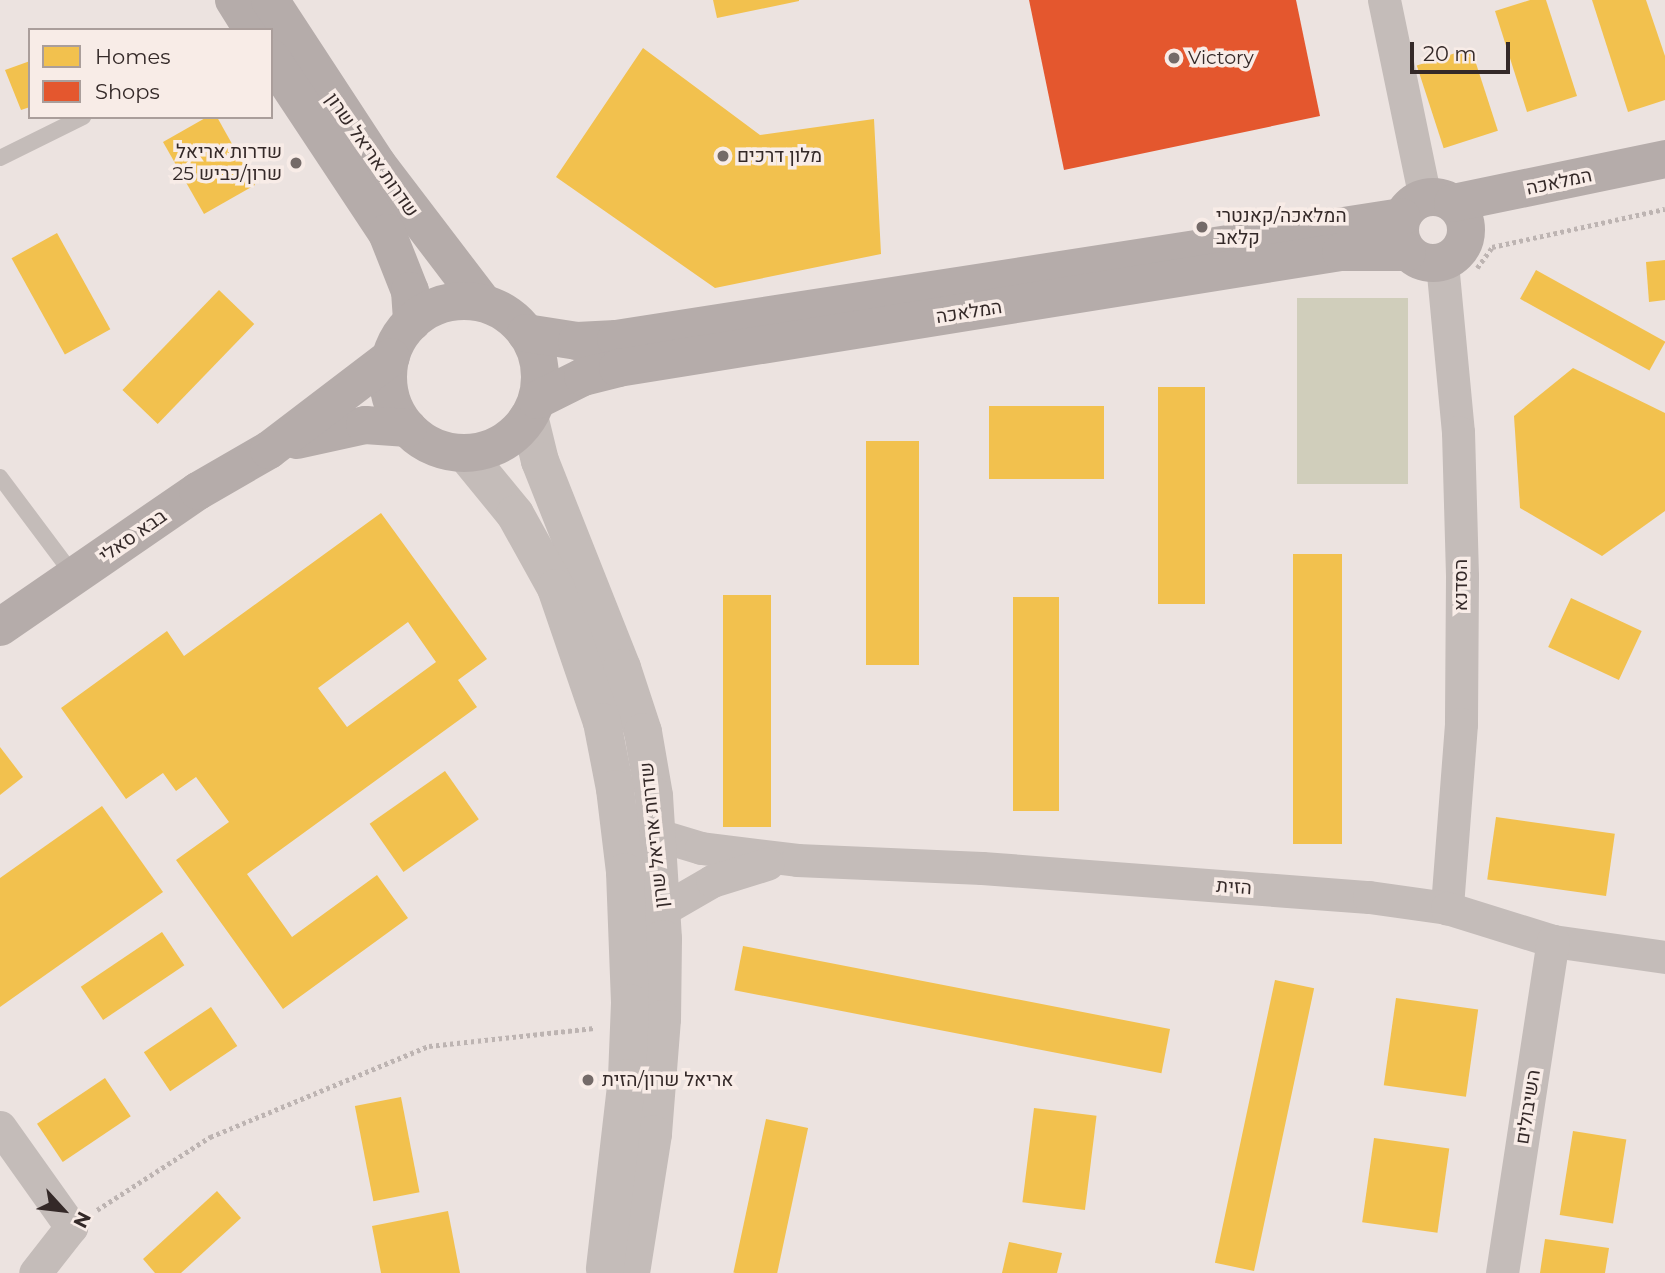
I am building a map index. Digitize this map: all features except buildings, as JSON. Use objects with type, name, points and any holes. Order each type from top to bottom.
[{"type":"main road","points":[[234,0],[252,28]]},
{"type":"main road","name":"שדרות אריאל שרון","points":[[270,0],[378,165],[483,303]]},
{"type":"main road","name":"שדרות אריאל שרון","points":[[273,61],[387,233],[404,270],[412,322]]},
{"type":"main road","name":"המלאכה","points":[[533,408],[583,377],[618,368],[1341,252],[1433,228],[1665,159]]},
{"type":"main road","name":"המלאכה","points":[[526,333],[577,341],[616,339],[1496,220],[1665,182]]},
{"type":"main road","points":[[448,303],[483,303],[505,313],[526,333],[538,359],[533,408],[507,440],[487,450],[465,453],[431,446],[408,428],[389,392],[391,357],[412,322],[448,303]]},
{"type":"main road","name":"בבא סאלי","points":[[0,627],[198,491],[269,450],[391,357]]},
{"type":"main road","name":"בבא סאלי","points":[[269,450],[336,428],[408,428]]},
{"type":"street","name":"הסדנא","points":[[1384,0],[1433,228],[1458,432],[1462,576],[1461,724],[1447,908]]},
{"type":"street","name":"שדרות אריאל שרון","points":[[533,408],[540,461],[607,625],[643,732],[658,835],[662,910],[658,1077],[631,1273]]},
{"type":"street","name":"שדרות אריאל שרון","points":[[465,453],[495,487],[538,551],[581,653],[602,722],[625,872],[629,1024],[620,1151],[604,1273]]},
{"type":"street","name":"הזית","points":[[658,835],[701,848],[797,860],[982,868],[1369,897],[1447,908],[1553,941],[1665,957]]},
{"type":"street","name":"הזית","points":[[662,910],[737,870],[797,860]]},
{"type":"street","name":"השיבולים","points":[[1502,1273],[1553,941]]},
{"type":"street","points":[[0,1127],[71,1227],[36,1273]]},
{"type":"lane","points":[[0,158],[79,119]]},
{"type":"lane","points":[[0,477],[74,577]]},
{"type":"path","points":[[71,1227],[210,1136],[429,1046],[629,1024]]},
{"type":"shaded area","points":[[1297,298],[1408,298],[1408,484],[1297,484]]},
{"type":"place","name":"Victory","points":[[1174,58]]},
{"type":"place","name":"מלון דרכים","points":[[723,156]]},
{"type":"place","name":"שדרות אריאל שרון/כביש 25","points":[[296,163]]},
{"type":"place","name":"המלאכה/קאנטרי קלאב","points":[[1202,227]]},
{"type":"place","name":"אריאל שרון/הזית","points":[[588,1080]]}]
